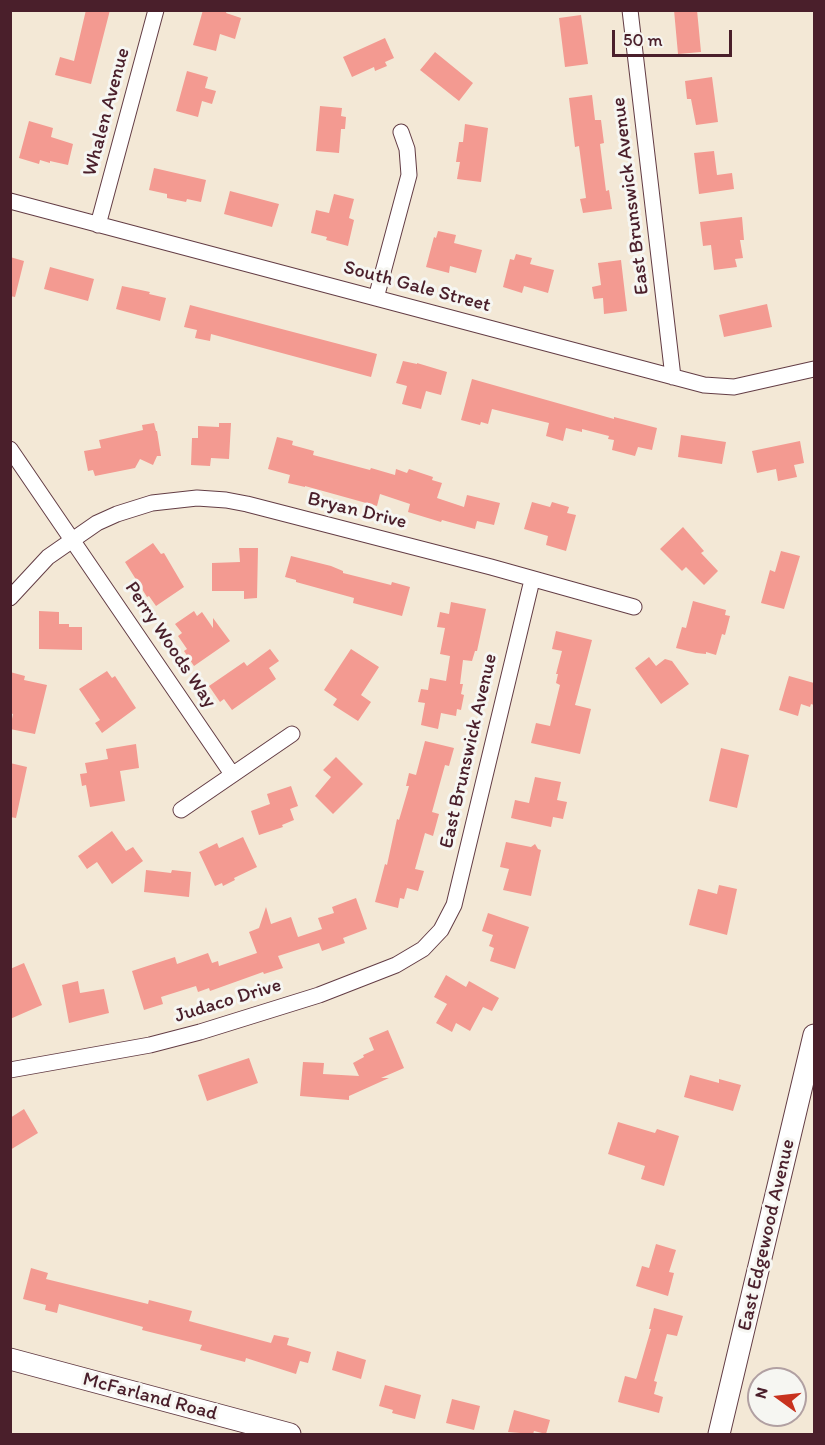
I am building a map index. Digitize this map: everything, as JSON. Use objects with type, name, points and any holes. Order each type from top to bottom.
[{"type":"main road","name":"East Edgewood Avenue","points":[[719,1434],[814,1035]]},
{"type":"main road","name":"McFarland Road","points":[[10,1359],[290,1434]]},
{"type":"street","name":"Whalen Avenue","points":[[98,225],[156,10]]},
{"type":"street","name":"East Brunswick Avenue","points":[[630,10],[673,377]]},
{"type":"street","points":[[376,298],[409,175],[407,149],[401,132]]},
{"type":"street","name":"South Gale Street","points":[[10,201],[704,385],[725,387],[814,369]]},
{"type":"street","name":"Perry Woods Way","points":[[10,449],[232,774]]},
{"type":"street","name":"Bryan Drive","points":[[72,539],[97,523],[131,508],[166,500],[212,499],[248,504],[634,607]]},
{"type":"street","points":[[10,598],[48,557],[72,539]]},
{"type":"street","name":"East Brunswick Avenue","points":[[441,930],[456,897],[532,580]]},
{"type":"street","points":[[181,810],[292,734]]},
{"type":"street","name":"Judaco Drive","points":[[10,1070],[150,1045],[200,1032],[319,994],[411,958],[441,930]]},
{"type":"building","points":[[86,10],[110,10],[91,84],[55,75],[60,57],[74,61]]},
{"type":"building","points":[[203,10],[227,10],[226,13],[241,18],[235,39],[220,34],[216,51],[193,45]]},
{"type":"building","points":[[674,10],[697,10],[701,52],[678,54]]},
{"type":"building","points":[[581,15],[588,64],[565,67],[559,18]]},
{"type":"building","points":[[385,38],[394,58],[385,62],[387,66],[375,71],[374,67],[352,77],[343,57]]},
{"type":"building","points":[[435,52],[473,83],[459,101],[420,70]]},
{"type":"building","points":[[187,71],[208,77],[205,88],[216,91],[212,104],[202,101],[198,117],[176,111]]},
{"type":"building","points":[[712,77],[718,122],[696,125],[691,99],[687,99],[685,81]]},
{"type":"building","points":[[592,95],[595,120],[601,120],[604,143],[600,144],[606,191],[609,190],[612,209],[583,213],[580,199],[586,198],[579,146],[575,147],[569,98]]},
{"type":"building","points":[[320,106],[342,108],[341,116],[346,117],[345,129],[341,129],[339,153],[316,151]]},
{"type":"building","points":[[29,121],[53,128],[51,137],[73,144],[68,165],[40,160],[39,164],[19,158]]},
{"type":"building","points":[[465,124],[488,128],[481,182],[457,179],[460,162],[456,162],[459,142],[463,142]]},
{"type":"building","points":[[714,151],[717,175],[732,173],[734,189],[699,194],[694,153]]},
{"type":"building","points":[[154,168],[206,180],[201,202],[167,198],[167,194],[149,190]]},
{"type":"building","points":[[230,191],[279,204],[272,227],[224,214]]},
{"type":"building","points":[[334,194],[354,199],[349,218],[354,220],[348,246],[311,233],[316,210],[329,213]]},
{"type":"building","points":[[742,217],[744,240],[740,240],[743,258],[735,259],[737,267],[714,270],[711,245],[703,246],[700,222]]},
{"type":"building","points":[[438,231],[456,235],[454,243],[482,250],[476,273],[450,266],[449,273],[426,267],[434,237],[436,238]]},
{"type":"building","points":[[516,254],[532,258],[530,264],[554,270],[548,293],[524,286],[522,293],[503,287],[510,259],[514,260]]},
{"type":"building","points":[[10,257],[24,261],[15,297],[10,296]]},
{"type":"building","points":[[621,260],[627,311],[604,314],[603,298],[594,299],[592,287],[601,285],[598,263]]},
{"type":"building","points":[[50,267],[94,279],[88,301],[44,289]]},
{"type":"building","points":[[122,286],[166,298],[160,321],[116,309]]},
{"type":"building","points":[[767,304],[772,327],[724,337],[719,315]]},
{"type":"building","points":[[190,305],[377,354],[371,377],[211,334],[210,341],[195,338],[197,330],[184,327]]},
{"type":"building","points":[[403,361],[447,372],[441,395],[426,391],[421,409],[402,404],[407,386],[396,383]]},
{"type":"building","points":[[472,379],[614,419],[614,417],[657,428],[652,450],[638,447],[635,456],[612,450],[614,440],[608,439],[609,436],[582,429],[582,432],[566,428],[563,441],[546,436],[549,423],[492,409],[488,424],[481,422],[480,425],[461,420]]},
{"type":"building","points":[[154,423],[161,456],[157,456],[153,465],[140,459],[135,468],[95,476],[93,470],[88,471],[84,451],[101,448],[99,440],[143,430],[142,425]]},
{"type":"building","points":[[219,423],[231,423],[229,459],[211,458],[210,466],[191,465],[192,438],[198,438],[198,426],[219,427]]},
{"type":"building","points":[[681,435],[726,442],[722,464],[678,457]]},
{"type":"building","points":[[277,437],[293,441],[292,445],[314,451],[313,455],[370,470],[371,468],[395,475],[396,469],[407,473],[409,469],[433,477],[432,480],[442,483],[437,498],[464,507],[467,495],[500,503],[494,525],[477,521],[475,529],[408,512],[410,504],[380,494],[377,506],[288,483],[290,475],[268,469]]},
{"type":"building","points":[[800,441],[804,463],[794,465],[797,477],[778,481],[776,469],[757,473],[752,451]]},
{"type":"building","points":[[532,502],[550,507],[552,502],[569,507],[567,513],[576,515],[566,551],[546,545],[548,536],[524,529]]},
{"type":"building","points":[[683,527],[704,551],[701,553],[718,571],[704,585],[686,567],[682,571],[660,549]]},
{"type":"building","points":[[153,543],[161,554],[164,553],[184,587],[156,606],[149,596],[147,597],[125,562]]},
{"type":"building","points":[[239,548],[258,548],[257,598],[244,599],[244,591],[212,591],[212,563],[240,562]]},
{"type":"building","points":[[781,551],[800,556],[784,609],[761,603],[770,570],[775,572]]},
{"type":"building","points":[[291,556],[331,566],[343,573],[391,585],[392,582],[410,587],[402,616],[353,603],[354,598],[285,577]]},
{"type":"building","points":[[693,601],[726,610],[725,615],[730,616],[716,655],[676,648],[682,627],[686,628]]},
{"type":"building","points":[[451,602],[486,609],[477,651],[472,661],[463,660],[460,684],[463,684],[461,694],[464,695],[461,710],[457,709],[456,716],[441,713],[438,729],[421,725],[425,703],[418,702],[421,689],[428,690],[430,678],[446,681],[450,656],[440,654],[445,628],[437,627],[440,612],[449,614]]},
{"type":"building","points":[[39,611],[59,612],[59,624],[82,627],[82,650],[39,649]]},
{"type":"building","points":[[194,611],[197,616],[202,612],[213,628],[213,618],[230,641],[194,666],[184,651],[187,649],[178,636],[182,633],[175,624]]},
{"type":"building","points":[[556,631],[592,640],[575,705],[591,709],[580,754],[531,743],[536,723],[550,726],[560,685],[556,683],[558,674],[556,674],[562,651],[552,649]]},
{"type":"building","points":[[270,649],[279,661],[269,668],[276,679],[232,710],[224,699],[220,702],[209,686],[244,662],[247,666]]},
{"type":"building","points":[[351,649],[379,667],[361,695],[371,702],[358,721],[333,705],[337,699],[324,690]]},
{"type":"building","points":[[649,657],[656,666],[665,659],[672,661],[689,684],[661,704],[635,668]]},
{"type":"building","points":[[107,671],[112,678],[115,676],[136,708],[102,733],[95,723],[100,720],[79,689]]},
{"type":"building","points":[[10,672],[25,676],[24,680],[47,685],[35,734],[10,729],[13,714],[10,713]]},
{"type":"building","points":[[789,676],[814,683],[814,705],[811,704],[810,707],[801,704],[798,716],[779,710]]},
{"type":"building","points":[[425,741],[454,748],[449,766],[445,765],[432,812],[439,814],[433,836],[425,833],[415,869],[424,871],[418,891],[407,888],[404,899],[400,898],[398,908],[375,902],[385,864],[387,865],[397,819],[399,820],[409,786],[406,786],[409,773],[416,775]]},
{"type":"building","points":[[136,744],[139,768],[120,771],[125,801],[90,807],[86,785],[82,786],[80,774],[87,773],[85,763],[108,759],[106,749]]},
{"type":"building","points":[[721,748],[749,755],[737,808],[709,801]]},
{"type":"building","points":[[336,757],[363,784],[333,814],[315,796],[331,777],[323,770]]},
{"type":"building","points":[[10,763],[27,767],[16,818],[10,817]]},
{"type":"building","points":[[535,777],[561,782],[557,800],[567,802],[563,819],[553,817],[551,827],[511,818],[515,800],[529,803]]},
{"type":"building","points":[[291,786],[298,806],[290,809],[294,820],[282,825],[283,827],[259,835],[251,811],[270,804],[267,794]]},
{"type":"building","points":[[112,831],[126,851],[133,847],[143,861],[112,884],[97,862],[87,869],[78,856]]},
{"type":"building","points":[[243,837],[257,867],[223,886],[222,883],[215,886],[199,852],[217,843],[219,848]]},
{"type":"building","points":[[506,842],[531,847],[535,844],[541,850],[531,896],[503,890],[509,869],[500,867]]},
{"type":"building","points":[[146,870],[171,873],[172,870],[191,872],[189,897],[144,892]]},
{"type":"building","points":[[719,885],[737,889],[727,935],[689,925],[698,889],[717,894]]},
{"type":"building","points":[[356,898],[367,929],[343,938],[345,943],[322,951],[319,943],[278,956],[283,968],[264,974],[263,972],[210,991],[209,988],[198,992],[196,986],[161,997],[163,1004],[144,1010],[132,971],[175,957],[177,964],[208,953],[212,963],[218,961],[219,966],[257,953],[249,932],[259,928],[266,907],[271,924],[291,917],[298,937],[322,929],[318,918],[334,913],[332,907]]},
{"type":"building","points":[[488,913],[529,927],[515,969],[490,961],[494,948],[489,946],[493,935],[482,931]]},
{"type":"building","points":[[24,963],[42,1005],[10,1019],[10,969]]},
{"type":"building","points":[[446,975],[466,987],[469,981],[499,998],[492,1011],[483,1007],[470,1031],[456,1023],[452,1032],[436,1023],[447,1004],[434,997]]},
{"type":"building","points":[[78,981],[80,993],[104,989],[109,1013],[69,1023],[62,985]]},
{"type":"building","points":[[388,1030],[404,1068],[381,1078],[389,1078],[349,1096],[349,1100],[300,1096],[303,1062],[324,1063],[323,1074],[359,1076],[353,1063],[374,1050],[369,1038]]},
{"type":"building","points":[[249,1058],[258,1083],[207,1101],[198,1075]]},
{"type":"building","points":[[690,1075],[719,1083],[719,1079],[741,1085],[733,1111],[684,1097]]},
{"type":"building","points":[[24,1109],[38,1133],[10,1150],[10,1118]]},
{"type":"building","points":[[618,1122],[655,1133],[657,1129],[679,1136],[664,1186],[641,1179],[645,1166],[608,1154]]},
{"type":"building","points":[[656,1244],[676,1250],[669,1272],[674,1273],[668,1296],[636,1286],[642,1266],[649,1268]]},
{"type":"building","points":[[31,1268],[48,1273],[46,1279],[148,1304],[149,1300],[192,1311],[189,1321],[271,1343],[274,1335],[289,1338],[287,1345],[311,1352],[308,1363],[300,1361],[296,1374],[246,1358],[245,1362],[200,1350],[202,1345],[142,1330],[143,1327],[59,1304],[57,1313],[45,1310],[46,1305],[23,1299]]},
{"type":"building","points":[[654,1308],[683,1316],[677,1336],[667,1334],[654,1381],[657,1382],[654,1394],[663,1397],[659,1413],[618,1402],[625,1376],[636,1379],[637,1377],[651,1329],[649,1329]]},
{"type":"building","points":[[337,1351],[366,1360],[361,1379],[332,1370]]},
{"type":"building","points":[[385,1385],[421,1395],[415,1419],[392,1413],[393,1410],[379,1406]]},
{"type":"building","points":[[452,1399],[480,1406],[474,1430],[446,1423]]},
{"type":"building","points":[[514,1410],[550,1420],[546,1434],[534,1431],[533,1434],[508,1432]]}]
